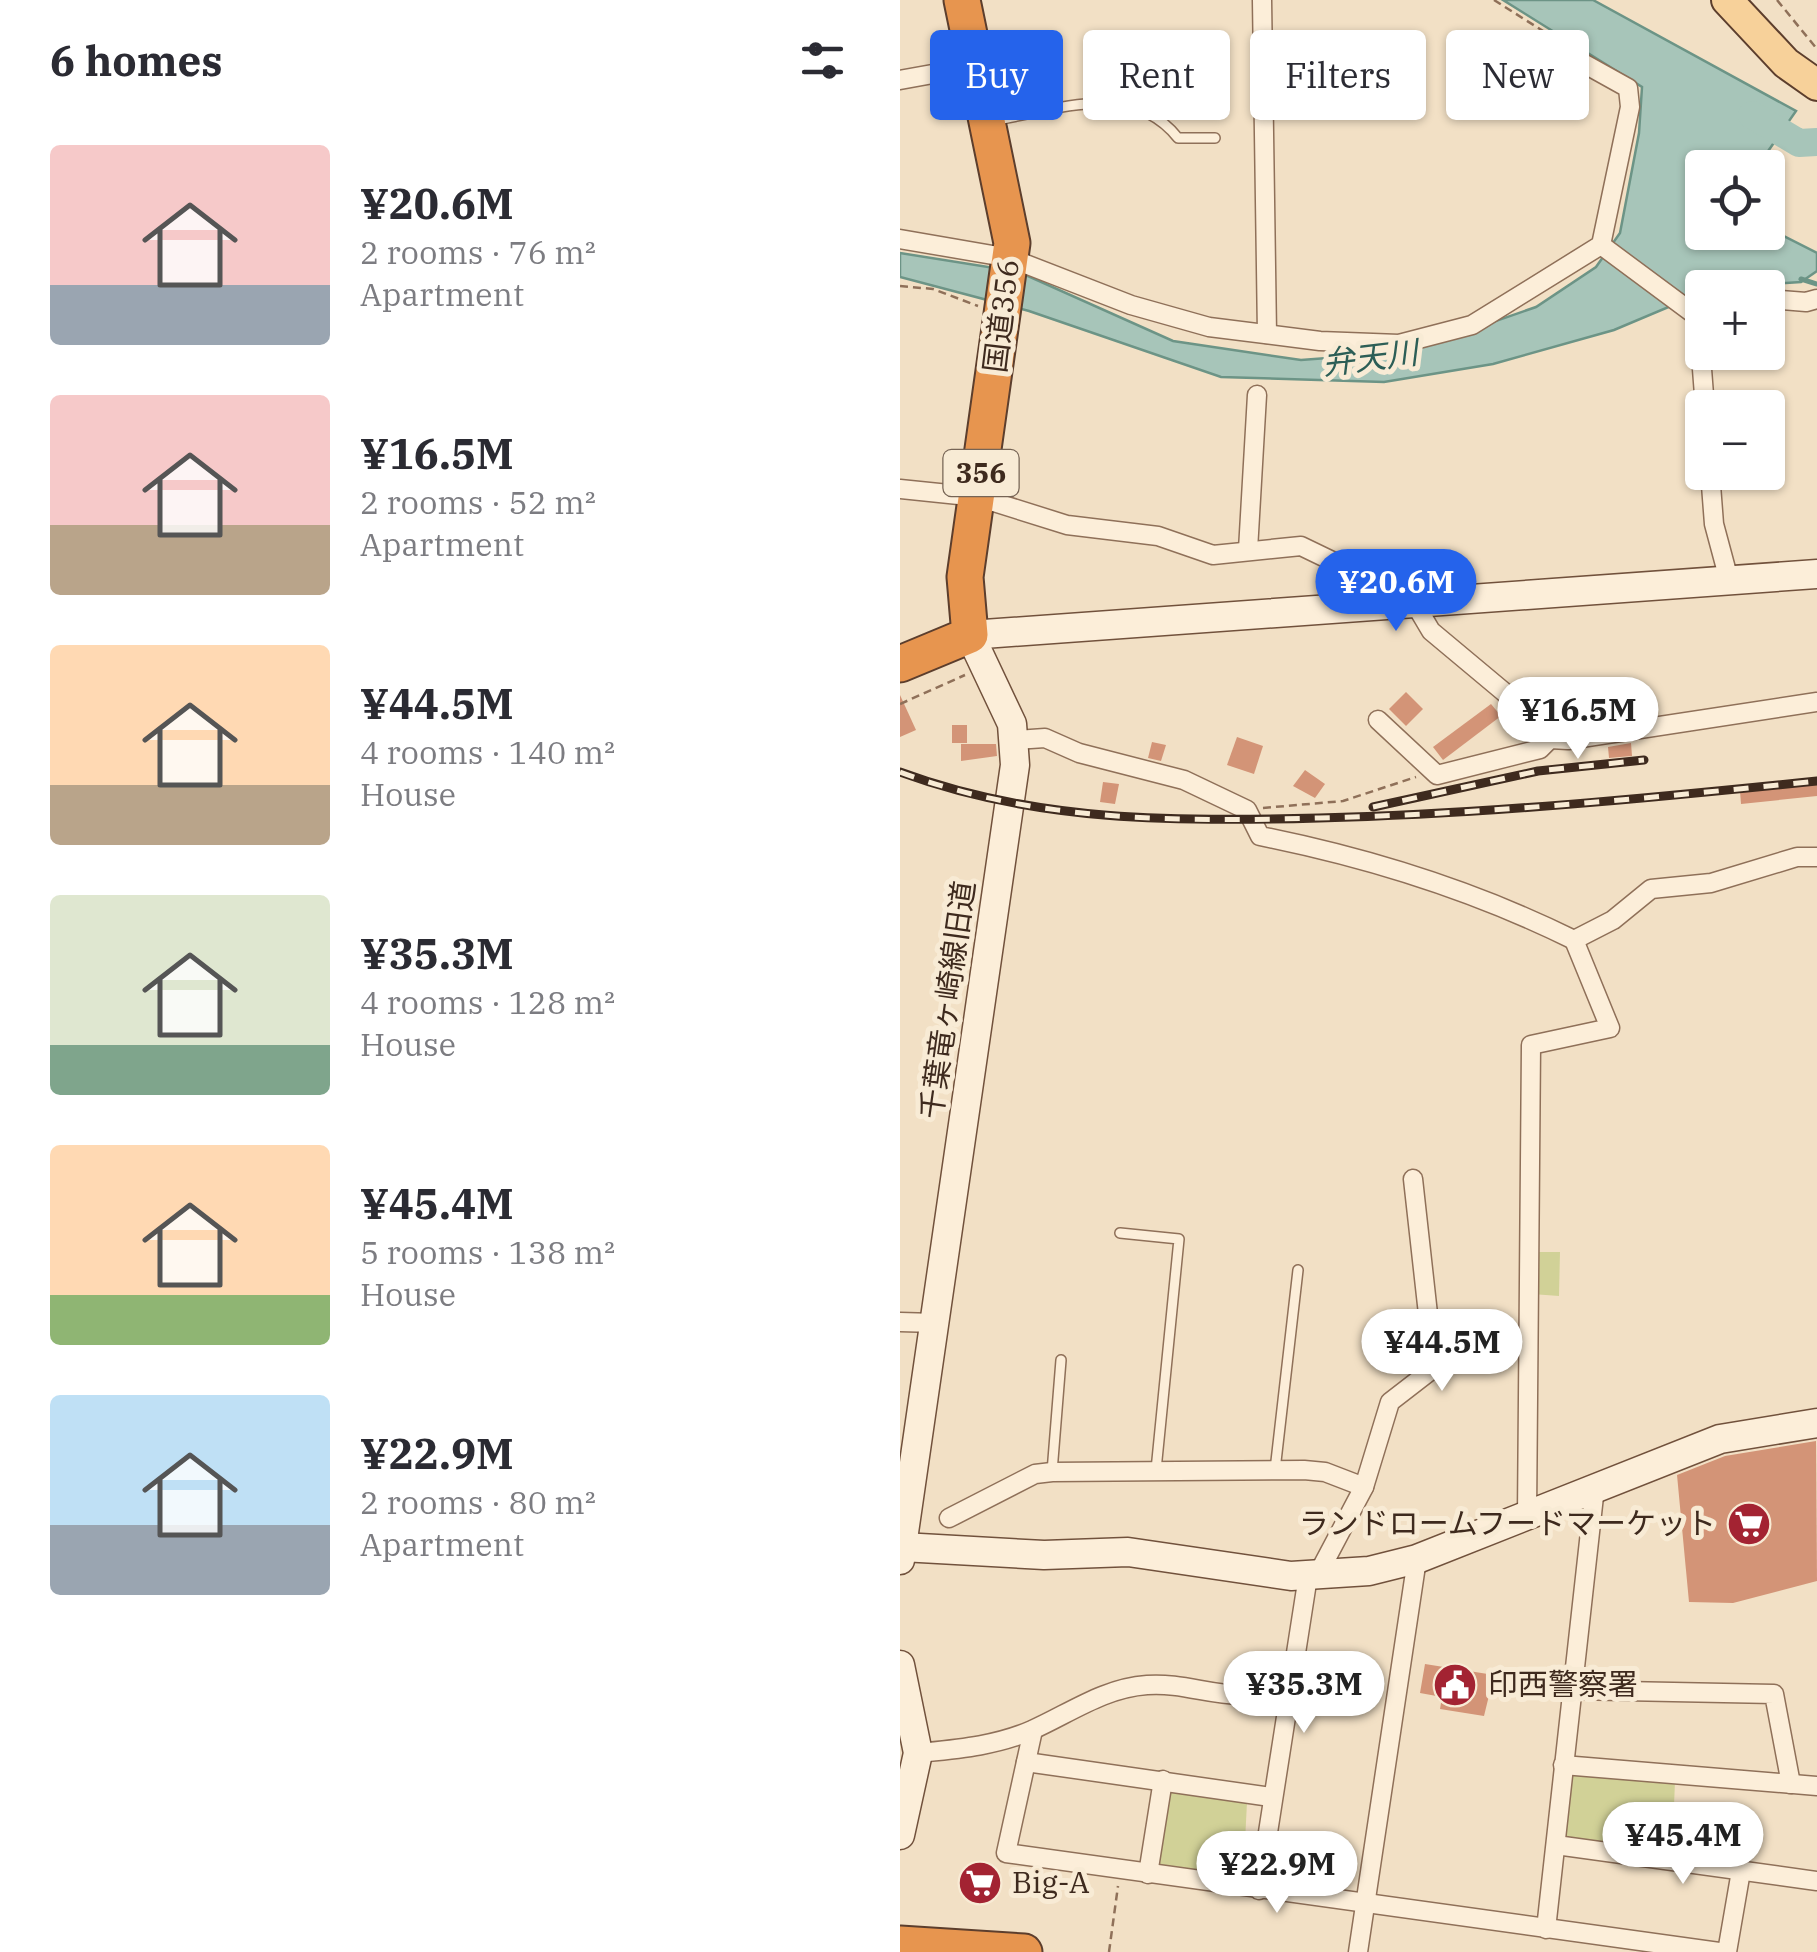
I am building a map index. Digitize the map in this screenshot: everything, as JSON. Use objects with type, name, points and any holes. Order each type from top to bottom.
[{"type":"highway","name":"国道356","points":[[962,0],[968,30]]},
{"type":"highway","name":"国道356","points":[[978,650],[965,578],[1012,232],[988,121]]},
{"type":"highway","points":[[900,664],[978,650]]},
{"type":"highway","points":[[923,1947],[1024,1952]]},
{"type":"main road","points":[[1727,0],[1786,63],[1817,86]]},
{"type":"street","points":[[1262,0],[1262,30]]},
{"type":"street","points":[[900,239],[1010,262],[1131,305],[1210,327],[1400,344],[1472,325],[1601,245],[1630,107],[1628,88],[1589,66]]},
{"type":"street","points":[[900,80],[930,74]]},
{"type":"street","points":[[1264,120],[1267,334]]},
{"type":"street","points":[[1601,245],[1685,305]]},
{"type":"street","points":[[1785,300],[1806,302],[1817,298]]},
{"type":"street","points":[[1248,550],[1257,395]]},
{"type":"street","points":[[900,490],[978,497],[1067,525],[1158,536],[1213,555],[1301,546],[1388,588],[1504,692],[1550,739],[1568,740],[1817,702]]},
{"type":"street","points":[[1711,490],[1714,524],[1729,580]]},
{"type":"street","points":[[978,650],[1407,605],[1817,574]]},
{"type":"street","name":"千葉竜ヶ崎線旧道","points":[[901,1554],[1008,820],[1015,740],[1012,724],[978,650]]},
{"type":"street","points":[[1378,720],[1438,774],[1540,749],[1550,739]]},
{"type":"street","points":[[1015,740],[1045,738],[1079,753],[1184,780],[1247,810],[1260,836],[1322,846],[1413,873],[1574,940],[1610,1028],[1531,1045],[1527,1516]]},
{"type":"street","points":[[1574,940],[1613,920],[1651,889],[1712,883],[1797,857],[1817,857]]},
{"type":"street","points":[[1259,1890],[1289,1677],[1313,1576],[1364,1488],[1390,1402],[1434,1368],[1413,1178]]},
{"type":"street","points":[[900,1322],[935,1323]]},
{"type":"street","points":[[901,1554],[1128,1552],[1313,1576],[1369,1571],[1417,1559],[1720,1439],[1817,1423]]},
{"type":"street","points":[[949,1518],[1035,1474],[1052,1472],[1325,1472],[1364,1488]]},
{"type":"street","points":[[1546,1929],[1595,1488]]},
{"type":"street","points":[[1358,1952],[1417,1559]]},
{"type":"street","points":[[900,1666],[918,1753],[900,1836]]},
{"type":"street","points":[[918,1753],[980,1746],[1032,1730],[1082,1704],[1133,1687],[1180,1686],[1245,1694],[1270,1692],[1289,1677]]},
{"type":"street","points":[[1572,1690],[1774,1694],[1791,1784]]},
{"type":"street","points":[[1032,1730],[1006,1853],[1719,1952]]},
{"type":"street","points":[[1026,1762],[1271,1797]]},
{"type":"street","points":[[1563,1765],[1817,1786]]},
{"type":"street","points":[[1148,1874],[1163,1780]]},
{"type":"street","points":[[1556,1846],[1817,1881]]},
{"type":"street","points":[[1728,1952],[1741,1871]]},
{"type":"lane","points":[[988,121],[1072,103],[1130,104],[1166,123],[1178,138],[1215,138]]},
{"type":"lane","points":[[1120,1233],[1179,1239],[1156,1470]]},
{"type":"lane","points":[[1275,1470],[1298,1270]]},
{"type":"lane","points":[[1052,1472],[1062,1360]]},
{"type":"path","points":[[1494,0],[1542,30]]},
{"type":"path","points":[[1777,0],[1817,50]]},
{"type":"path","points":[[900,286],[933,289],[1003,312]]},
{"type":"path","points":[[900,704],[978,650]]},
{"type":"path","points":[[1247,810],[1343,801],[1434,772]]},
{"type":"path","points":[[1109,1952],[1121,1870]]},
{"type":"green space","points":[[1532,1252],[1560,1252],[1559,1296],[1532,1294]]},
{"type":"green space","points":[[1567,1772],[1675,1781],[1672,1856],[1558,1841]]},
{"type":"green space","points":[[1168,1790],[1247,1802],[1243,1882],[1154,1870]]},
{"type":"water","name":"弁天川","points":[[1503,0],[1593,0],[1796,111],[1769,150],[1685,150],[1685,250],[1785,250],[1785,237],[1817,253],[1817,271],[1801,282],[1785,283],[1785,270],[1685,270],[1685,300],[1614,330],[1493,364],[1384,382],[1221,377],[1029,311],[900,277],[900,253],[1019,272],[1173,341],[1301,360],[1407,352],[1536,307],[1596,267],[1620,233],[1639,133],[1642,87],[1589,54],[1589,30],[1551,30]]},
{"type":"building","points":[[1406,692],[1423,709],[1406,726],[1389,709]]},
{"type":"building","points":[[900,695],[916,730],[900,737]]},
{"type":"building","points":[[1491,704],[1501,716],[1443,760],[1433,747]]},
{"type":"building","points":[[952,725],[967,725],[967,743],[952,743]]},
{"type":"building","points":[[1237,737],[1263,746],[1254,774],[1227,765]]},
{"type":"building","points":[[1152,742],[1166,745],[1161,761],[1148,758]]},
{"type":"building","points":[[1631,743],[1632,756],[1609,758],[1608,747]]},
{"type":"building","points":[[961,744],[996,744],[997,756],[961,761]]},
{"type":"building","points":[[1305,770],[1325,784],[1315,798],[1293,786]]},
{"type":"building","points":[[1103,782],[1119,784],[1115,804],[1100,802]]},
{"type":"building","points":[[1817,784],[1817,796],[1741,804],[1740,791]]},
{"type":"building","name":"ランドロームフードマーケット","points":[[1816,1441],[1817,1581],[1733,1603],[1689,1602],[1677,1475],[1725,1456]]},
{"type":"building","points":[[1425,1664],[1494,1675],[1484,1716],[1440,1709],[1442,1697],[1420,1693]]},
{"type":"waterway","points":[[1752,115],[1799,143],[1817,142]]},
{"type":"waterway","points":[[1801,279],[1817,284]]},
{"type":"railway","points":[[1373,807],[1538,771],[1644,760]]},
{"type":"railway","points":[[900,772],[1002,801],[1054,810],[1213,820],[1506,809],[1817,781]]},
{"type":"place","name":"ランドロームフードマーケット","points":[[1749,1524]]},
{"type":"place","name":"印西警察署","points":[[1455,1685]]},
{"type":"place","name":"Big-A","points":[[980,1883]]}]
